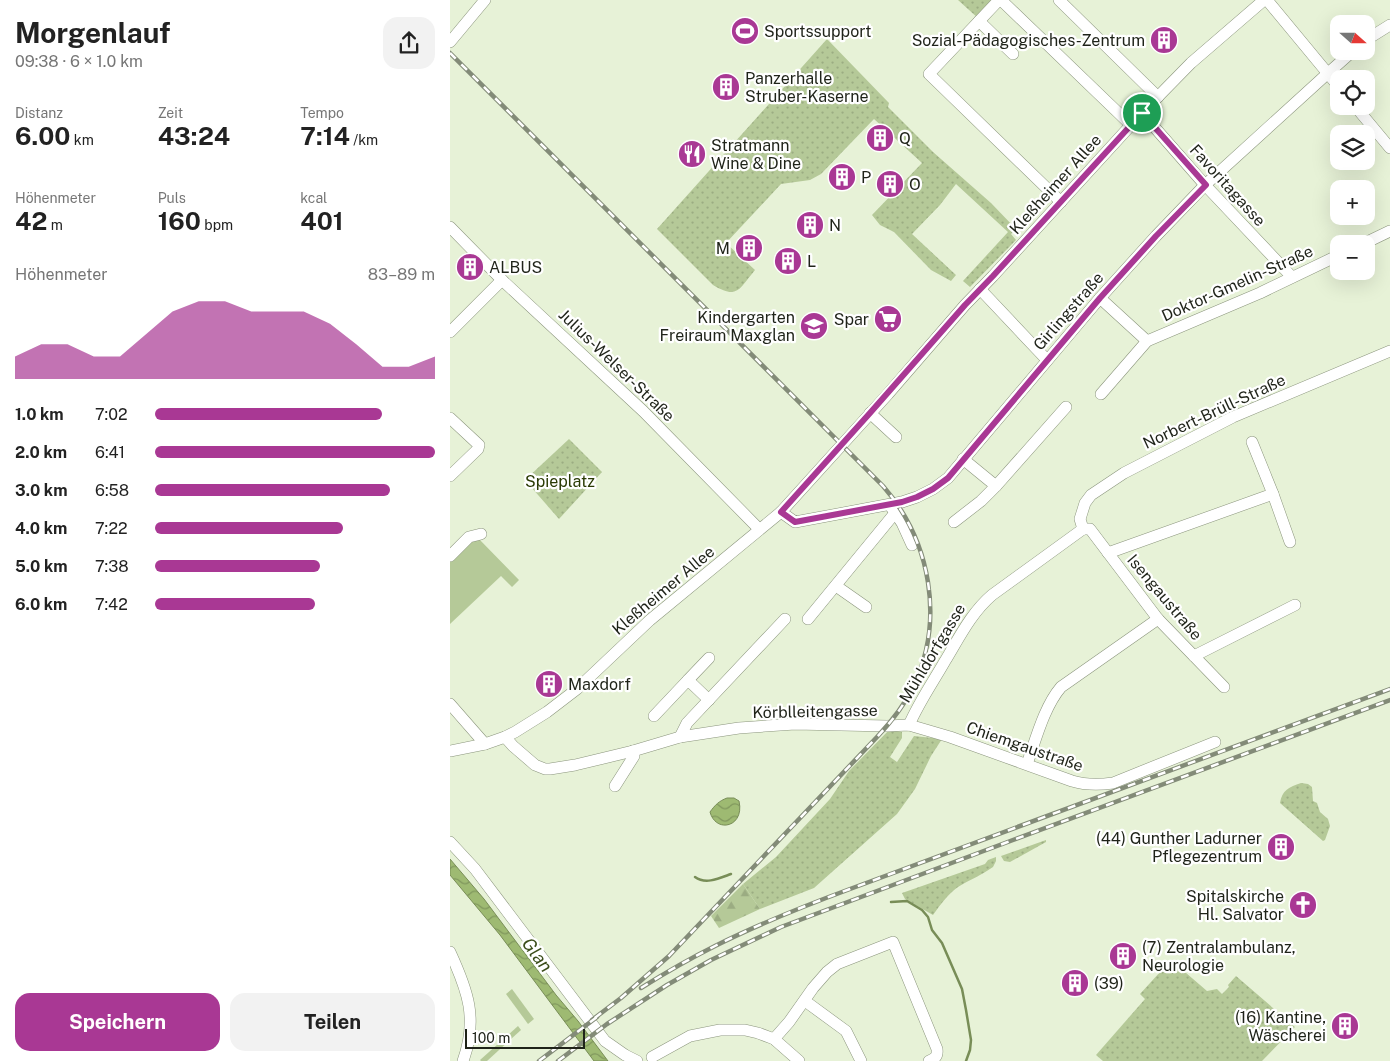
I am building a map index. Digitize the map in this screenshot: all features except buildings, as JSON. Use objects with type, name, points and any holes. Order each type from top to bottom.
[{"type":"street","points":[[450,41],[485,0]]},
{"type":"street","points":[[1061,202],[929,74],[1000,0],[1131,124]]},
{"type":"street","points":[[1059,0],[1158,97]]},
{"type":"street","points":[[1266,0],[1330,78]]},
{"type":"street","name":"Kleßheimer Allee","points":[[450,751],[485,744],[505,737],[547,712],[576,689],[650,620],[781,512],[980,289],[1131,124],[1191,63],[1266,0]]},
{"type":"street","points":[[979,21],[1013,54]]},
{"type":"street","points":[[1375,34],[1390,25]]},
{"type":"street","name":"Girlingstraße","points":[[781,512],[795,522],[892,508],[933,489],[948,478],[1100,298],[1156,236],[1206,185],[1342,60]]},
{"type":"street","name":"Favoritagasse","points":[[1142,113],[1292,277]]},
{"type":"street","points":[[1362,115],[1390,148]]},
{"type":"street","name":"Julius-Welser-Straße","points":[[450,227],[502,280],[643,411],[759,530]]},
{"type":"street","points":[[1375,238],[1390,231]]},
{"type":"street","name":"Doktor-Gmelin-Straße","points":[[1101,394],[1148,341],[1260,293],[1330,259]]},
{"type":"street","points":[[450,332],[502,280]]},
{"type":"street","points":[[980,289],[1047,360]]},
{"type":"street","name":"Doktor-Gmelin-Straße","points":[[1100,298],[1148,341]]},
{"type":"street","name":"Norbert-Brüll-Straße","points":[[1084,529],[1080,519],[1085,503],[1091,495],[1124,473],[1233,417],[1390,351]]},
{"type":"street","points":[[954,522],[981,501],[996,486],[1066,407]]},
{"type":"street","points":[[870,413],[896,436]]},
{"type":"street","points":[[450,418],[479,445],[478,449],[450,476]]},
{"type":"street","points":[[1252,442],[1290,542]]},
{"type":"street","points":[[963,459],[996,486]]},
{"type":"street","points":[[1108,553],[1273,494]]},
{"type":"street","points":[[808,620],[836,586],[892,508],[902,522],[912,546]]},
{"type":"street","name":"Isengaustraße","points":[[1084,529],[1090,530],[1158,618],[1224,688]]},
{"type":"street","name":"Mühldorfgasse","points":[[909,725],[933,681],[981,604],[1084,529]]},
{"type":"street","points":[[450,556],[469,537],[481,534]]},
{"type":"street","points":[[836,586],[866,606]]},
{"type":"street","points":[[1194,656],[1295,605]]},
{"type":"street","points":[[1027,764],[1047,710],[1057,692],[1068,681],[1158,618]]},
{"type":"street","points":[[680,737],[687,723],[785,619]]},
{"type":"street","points":[[654,716],[709,658]]},
{"type":"street","points":[[688,680],[709,700]]},
{"type":"street","points":[[450,704],[485,744]]},
{"type":"street","name":"Körblleitengasse","points":[[505,737],[535,765],[545,769],[574,765],[633,751],[680,737],[739,728],[795,724],[909,725]]},
{"type":"street","name":"Chiemgaustraße","points":[[909,725],[950,737],[1081,784],[1103,785],[1113,783],[1215,742]]},
{"type":"street","points":[[615,786],[634,756],[633,751]]},
{"type":"street","points":[[450,842],[480,876],[606,1041],[617,1050],[637,1061]]},
{"type":"street","points":[[774,1039],[790,1022],[820,979],[837,964],[893,942],[937,1049],[936,1057],[929,1061]]},
{"type":"street","points":[[450,952],[462,977],[470,1009],[470,1030],[463,1061]]},
{"type":"street","points":[[805,1001],[846,1031],[861,1061]]},
{"type":"street","points":[[617,1050],[654,1059],[690,1036],[720,1030],[745,1030],[774,1039],[799,1061]]},
{"type":"green space","points":[[958,0],[996,0],[979,19]]},
{"type":"green space","points":[[827,39],[889,103],[888,107],[933,152],[991,203],[1016,229],[1011,234],[1016,240],[970,287],[963,281],[1008,232],[956,184],[940,205],[912,234],[956,275],[951,281],[931,270],[894,232],[880,225],[872,215],[922,163],[874,119],[821,174],[810,180],[781,184],[726,243],[755,270],[737,290],[728,292],[713,285],[657,229]]},
{"type":"green space","name":"Spieplatz","points":[[569,439],[602,472],[559,519],[525,480]]},
{"type":"green space","points":[[479,539],[519,580],[512,587],[501,576],[450,624],[450,561],[470,541]]},
{"type":"green space","points":[[889,730],[902,732],[902,738],[890,757],[897,762],[914,736],[942,739],[931,756],[915,789],[897,814],[814,888],[760,909],[743,884],[776,857],[830,799],[849,771]]},
{"type":"green space","points":[[1301,783],[1312,787],[1313,801],[1317,803],[1320,812],[1328,819],[1330,826],[1323,841],[1280,803],[1282,795],[1287,790]]},
{"type":"green space","points":[[1046,840],[1046,842],[1010,862],[1004,861],[1001,856]]},
{"type":"green space","points":[[996,857],[993,867],[954,890],[933,915],[905,899],[902,893],[985,864],[988,860]]},
{"type":"green space","points":[[743,884],[760,909],[719,928],[711,916]]},
{"type":"green space","points":[[1171,960],[1207,991],[1217,989],[1222,994],[1236,976],[1295,1027],[1262,1061],[1103,1061],[1096,1055],[1145,999],[1140,994]]},
{"type":"green space","points":[[512,989],[534,1019],[528,1024],[506,994]]},
{"type":"green space","points":[[518,1026],[521,1030],[487,1061],[480,1060]]},
{"type":"water","points":[[727,798],[734,798],[739,801],[740,810],[734,822],[729,825],[723,825],[713,819],[710,812],[717,804]]},
{"type":"water","points":[[450,859],[484,899],[608,1061],[594,1061],[500,935],[450,875]]},
{"type":"waterway","points":[[695,877],[708,881],[731,874]]},
{"type":"waterway","points":[[891,902],[907,901],[922,910],[928,917],[932,930],[942,943],[962,989],[971,1040],[966,1061]]},
{"type":"railway","points":[[450,53],[883,486],[899,508],[912,531],[922,556],[928,582],[929,635],[923,662],[913,687],[897,714],[669,956],[621,998],[592,1020]]},
{"type":"railway","points":[[641,988],[715,946],[799,909],[1390,689]]},
{"type":"railway","points":[[558,1061],[607,1024],[667,985],[711,960],[781,927],[1390,700]]},
{"type":"railway","points":[[539,1061],[597,1017]]},
{"type":"place","name":"Sportssupport","points":[[745,31]]},
{"type":"place","name":"Sozial-Pädagogisches-Zentrum","points":[[1164,40]]},
{"type":"place","name":"Panzerhalle Struber-Kaserne","points":[[726,87]]},
{"type":"place","name":"Q","points":[[880,138]]},
{"type":"place","name":"Stratmann Wine & Dine","points":[[692,154]]},
{"type":"place","name":"P","points":[[842,177]]},
{"type":"place","name":"O","points":[[890,184]]},
{"type":"place","name":"N","points":[[810,225]]},
{"type":"place","name":"M","points":[[749,248]]},
{"type":"place","name":"L","points":[[788,261]]},
{"type":"place","name":"ALBUS","points":[[470,267]]},
{"type":"place","name":"Spar","points":[[888,319]]},
{"type":"place","name":"Kindergarten Freiraum Maxglan","points":[[814,326]]},
{"type":"place","name":"Maxdorf","points":[[549,684]]},
{"type":"place","name":"(44) Gunther Ladurner Pflegezentrum","points":[[1281,847]]},
{"type":"place","name":"Spitalskirche Hl. Salvator","points":[[1303,905]]},
{"type":"place","name":"(7) Zentralambulanz, Neurologie","points":[[1123,956]]},
{"type":"place","name":"(39)","points":[[1075,983]]},
{"type":"place","name":"(16) Kantine, Wäscherei","points":[[1345,1026]]},
{"type":"route","points":[[1142,113],[1206,185],[1156,236],[1100,298],[948,478],[933,489],[917,497],[897,503],[795,522],[781,512],[973,296],[1142,113]]},
{"type":"water label","name":"Glan","points":[[537,955]]}]
